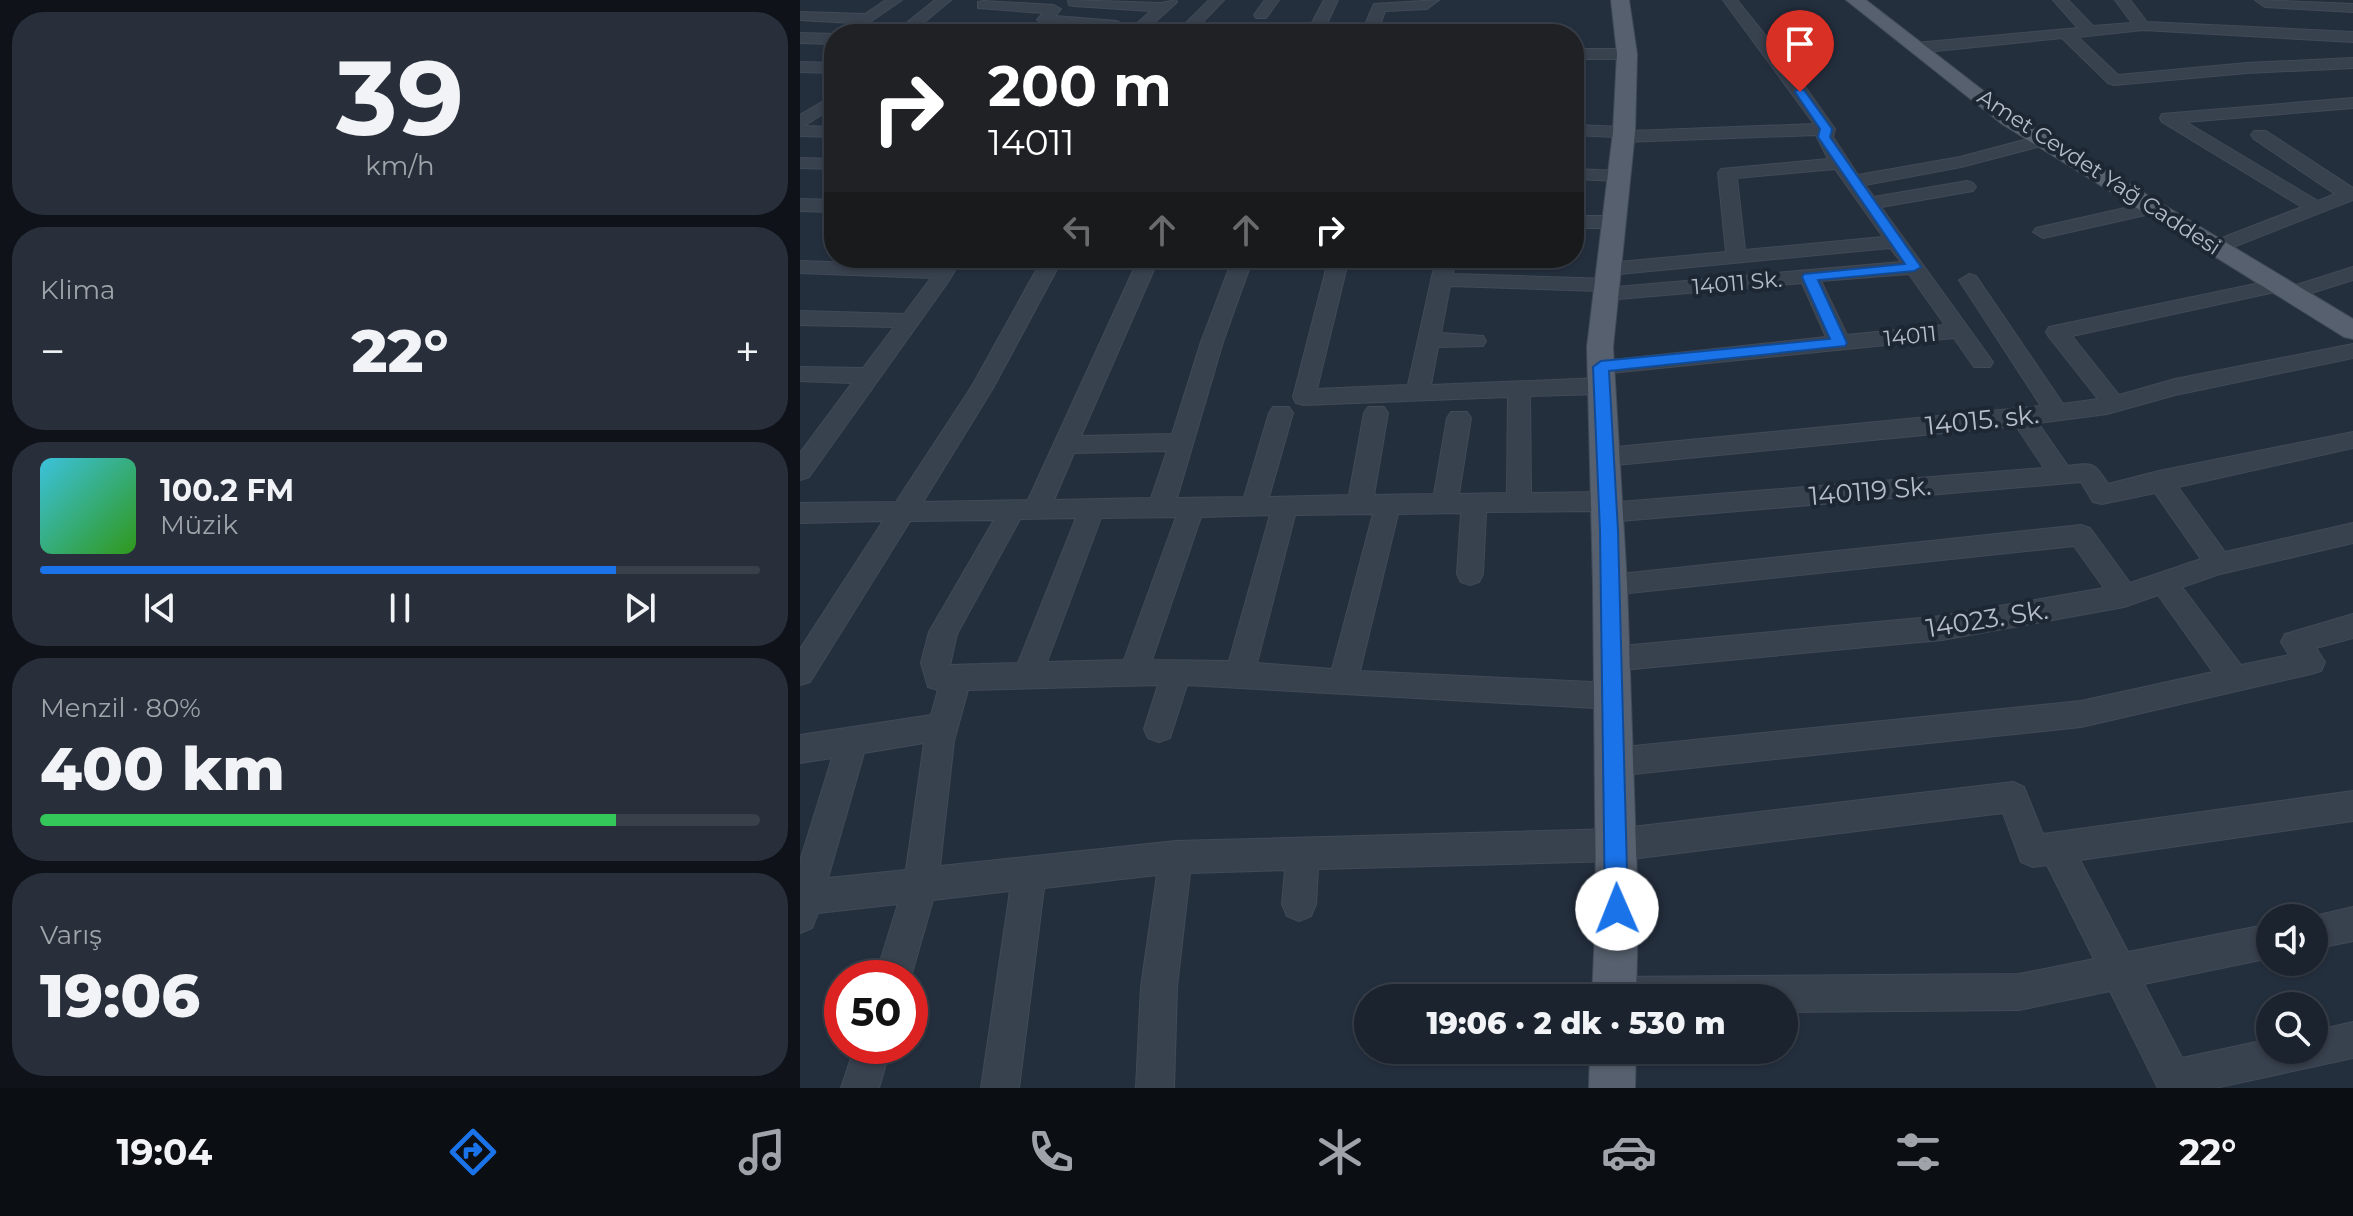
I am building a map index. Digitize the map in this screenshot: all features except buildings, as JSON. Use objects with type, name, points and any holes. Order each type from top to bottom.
[{"type":"main road","points":[[1614,984],[1614,762],[1602,376],[1608,283],[1624,134],[1627,54],[1620,0]]},
{"type":"main road","name":"Amet Cevdet Yağ Caddesi","points":[[1855,0],[2009,120],[2353,331]]},
{"type":"main road","points":[[1612,1088],[1613,1064]]},
{"type":"street","points":[[861,24],[895,0]]},
{"type":"street","points":[[914,24],[944,0]]},
{"type":"street","points":[[1193,24],[1217,0]]},
{"type":"street","points":[[1261,15],[1272,0]]},
{"type":"street","points":[[1319,24],[1331,0]]},
{"type":"street","points":[[1373,24],[1379,7],[1427,5],[1432,0]]},
{"type":"street","name":"14011","points":[[1336,268],[1304,397],[1519,389],[1840,343],[1958,331],[1840,163],[1824,137],[1826,129],[1730,0]]},
{"type":"street","points":[[2060,0],[2090,32]]},
{"type":"street","points":[[2122,0],[2143,26]]},
{"type":"street","points":[[2262,0],[2265,3],[2295,6],[2353,8]]},
{"type":"street","points":[[1074,2],[1168,3]]},
{"type":"street","points":[[962,24],[986,3],[1054,9],[1044,20],[1102,24]]},
{"type":"street","points":[[1144,24],[1168,3]]},
{"type":"street","points":[[800,16],[868,19]]},
{"type":"street","points":[[1916,48],[2143,26],[2353,37]]},
{"type":"street","points":[[2067,35],[2114,80],[2247,68],[2353,63]]},
{"type":"street","points":[[800,38],[824,39]]},
{"type":"street","points":[[1584,54],[1627,54]]},
{"type":"street","points":[[800,67],[824,68]]},
{"type":"street","points":[[800,99],[824,100]]},
{"type":"street","points":[[2315,207],[2168,118],[2353,103]]},
{"type":"street","points":[[800,122],[824,106]]},
{"type":"street","points":[[1584,131],[1624,134],[1826,129]]},
{"type":"street","points":[[800,131],[824,132]]},
{"type":"street","points":[[2260,135],[2351,194]]},
{"type":"street","points":[[1854,181],[1961,162],[2043,140]]},
{"type":"street","points":[[800,163],[824,164]]},
{"type":"street","points":[[1736,257],[1727,173],[1840,163]]},
{"type":"street","points":[[1584,174],[1620,176]]},
{"type":"street","points":[[1870,203],[1967,187]]},
{"type":"street","points":[[2216,247],[2351,194]]},
{"type":"street","points":[[800,205],[824,206]]},
{"type":"street","points":[[2043,232],[2152,208]]},
{"type":"street","points":[[1584,222],[1614,222]]},
{"type":"street","points":[[1442,280],[1608,283],[1736,257],[1897,241]]},
{"type":"street","points":[[800,267],[824,267]]},
{"type":"street","name":"14011 Sk.","points":[[1608,283],[1809,277],[1914,267]]},
{"type":"street","points":[[800,471],[812,438],[868,376],[946,268]]},
{"type":"street","points":[[800,673],[810,639],[901,514],[982,388],[1048,268]]},
{"type":"street","points":[[1145,268],[1066,445],[943,632],[935,663],[938,678],[1134,672],[1240,674],[1343,683],[1612,696]]},
{"type":"street","points":[[1161,508],[1212,342],[1239,268]]},
{"type":"street","points":[[1418,393],[1444,268]]},
{"type":"street","points":[[2114,404],[2057,332],[2286,289],[2353,273]]},
{"type":"street","points":[[1809,277],[1840,343]]},
{"type":"street","points":[[1969,280],[2057,412]]},
{"type":"street","points":[[800,318],[909,321]]},
{"type":"street","points":[[1958,331],[1982,362]]},
{"type":"street","points":[[1429,340],[1475,341]]},
{"type":"street","name":"14015. sk.","points":[[1606,457],[2022,417],[2114,404],[2175,387],[2353,351]]},
{"type":"street","points":[[800,374],[868,376]]},
{"type":"street","points":[[1519,389],[1519,502]]},
{"type":"street","points":[[1254,505],[1281,413]]},
{"type":"street","points":[[1360,503],[1376,413]]},
{"type":"street","points":[[2022,417],[2062,476]]},
{"type":"street","points":[[1445,502],[1459,418]]},
{"type":"street","points":[[2219,564],[2159,480],[2353,440]]},
{"type":"street","points":[[1066,445],[1181,442]]},
{"type":"street","name":"140119 Sk.","points":[[800,513],[901,514],[1445,502],[1608,506],[2087,472],[2102,495],[2159,480]]},
{"type":"street","points":[[1470,574],[1474,502]]},
{"type":"street","points":[[1343,683],[1388,503]]},
{"type":"street","points":[[1240,674],[1285,505]]},
{"type":"street","points":[[1134,672],[1192,507]]},
{"type":"street","points":[[1028,674],[1092,509]]},
{"type":"street","name":"14023. Sk.","points":[[1611,659],[1942,628],[2124,596],[2219,564],[2353,533]]},
{"type":"street","points":[[1610,584],[2081,535],[2124,596]]},
{"type":"street","points":[[2164,583],[2235,679]]},
{"type":"street","points":[[1614,762],[2081,714],[2311,662],[2295,642],[2353,626]]},
{"type":"street","points":[[1159,729],[1176,673]]},
{"type":"street","points":[[898,960],[921,885],[943,727],[957,676]]},
{"type":"street","points":[[800,749],[943,727]]},
{"type":"street","points":[[852,743],[802,904],[1030,871],[1176,857],[1615,845],[2013,797],[2033,851],[2349,812]]},
{"type":"street","points":[[2056,848],[2176,1083],[2256,1063]]},
{"type":"street","points":[[1299,904],[1302,853]]},
{"type":"street","points":[[1155,1088],[1159,987],[1176,857]]},
{"type":"street","points":[[1000,1088],[1030,871]]},
{"type":"street","points":[[2328,929],[2353,924]]},
{"type":"street","points":[[1798,995],[2019,992],[2256,944]]},
{"type":"street","points":[[2328,1046],[2353,1040]]},
{"type":"street","points":[[860,1088],[867,1064]]},
{"type":"route","points":[[1617,909],[1609,531],[1601,367],[1840,343],[1809,277],[1914,267],[1840,163],[1824,137],[1826,129],[1800,92]]}]
